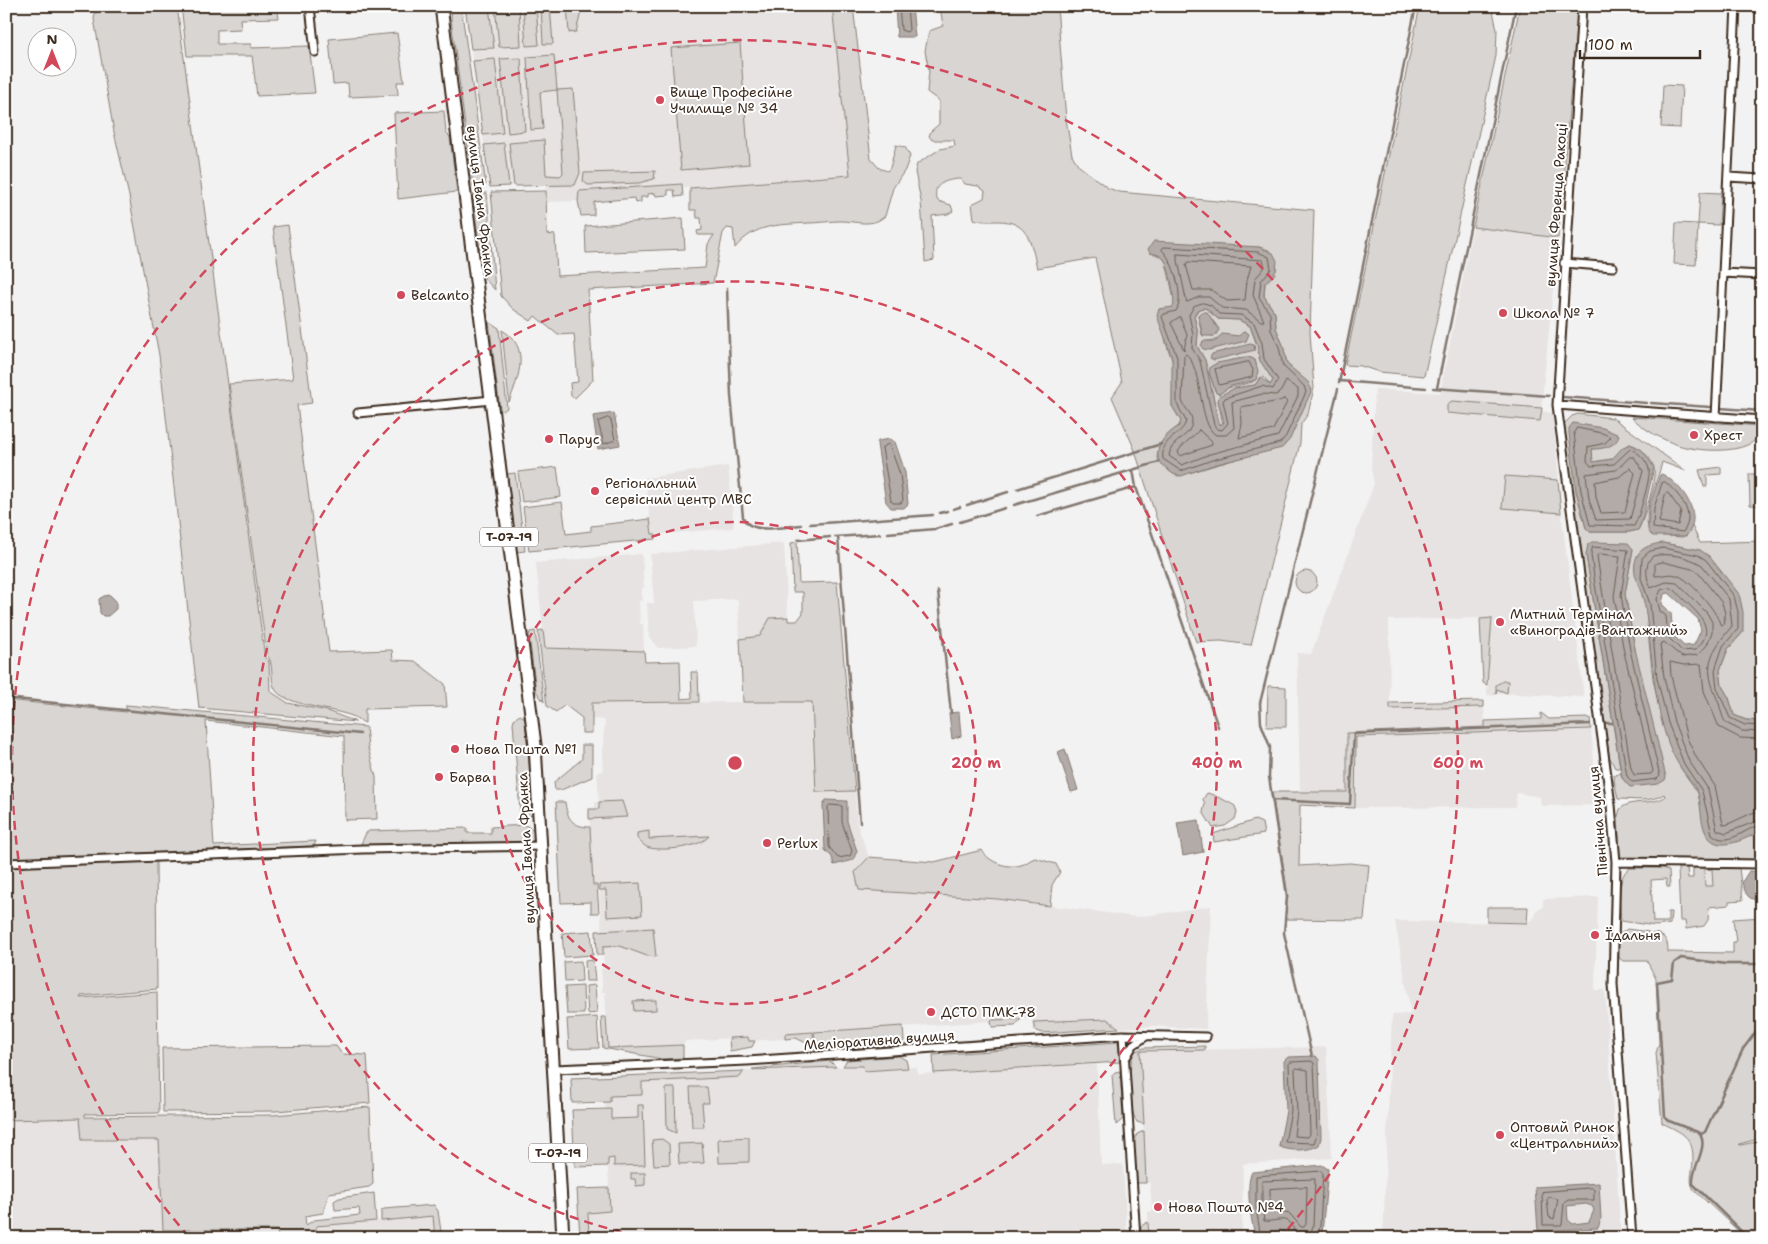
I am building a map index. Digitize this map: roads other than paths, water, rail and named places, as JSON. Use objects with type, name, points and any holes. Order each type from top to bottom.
[{"type":"main road","name":"вулиця Івана Франка","points":[[441,6],[532,710],[542,846],[563,1238]]},
{"type":"street","points":[[310,6],[315,52]]},
{"type":"street","name":"вулиця Ференца Ракоці","points":[[1557,405],[1564,263],[1582,6]]},
{"type":"street","points":[[1716,417],[1736,6]]},
{"type":"street","points":[[1728,177],[1762,179]]},
{"type":"street","points":[[1564,263],[1613,266]]},
{"type":"street","points":[[1722,273],[1762,275]]},
{"type":"street","points":[[358,413],[492,400]]},
{"type":"street","points":[[1557,405],[1762,420]]},
{"type":"street","name":"Північна вулиця","points":[[1557,405],[1610,795],[1616,862],[1613,984],[1632,1238]]},
{"type":"street","points":[[6,863],[362,849],[542,846]]},
{"type":"street","points":[[1616,862],[1762,864]]},
{"type":"street","points":[[1123,1035],[1136,1238]]},
{"type":"street","name":"Меліоративна вулиця","points":[[554,1069],[747,1061],[1123,1035],[1206,1037]]},
{"type":"street","points":[[1125,1059],[1133,1044],[1147,1036]]},
{"type":"water","points":[[895,6],[912,6],[915,37],[897,37]]},
{"type":"water","points":[[1154,241],[1259,247],[1273,253],[1277,261],[1276,271],[1265,283],[1264,296],[1275,313],[1276,328],[1283,345],[1287,364],[1309,383],[1311,392],[1290,439],[1282,448],[1213,465],[1181,476],[1173,474],[1159,462],[1158,451],[1160,445],[1170,432],[1179,426],[1181,421],[1172,406],[1172,357],[1157,316],[1159,309],[1173,307],[1172,283],[1164,259],[1150,253],[1148,249]],"holes":[[[1208,309],[1218,319],[1239,320],[1250,326],[1257,344],[1260,361],[1273,380],[1270,385],[1261,377],[1255,385],[1235,388],[1219,396],[1218,401],[1224,422],[1221,425],[1205,360],[1197,346],[1198,333],[1194,316],[1197,310]]]},
{"type":"water","points":[[1201,312],[1207,312],[1219,330],[1215,336],[1203,336],[1198,315]]},
{"type":"water","points":[[1244,331],[1249,334],[1246,341],[1209,350],[1203,349],[1201,346],[1203,341],[1216,341],[1222,334],[1239,336]]},
{"type":"water","points":[[1250,344],[1254,345],[1255,350],[1214,360],[1210,358],[1212,354]]},
{"type":"water","points":[[1249,357],[1255,360],[1258,371],[1256,380],[1231,386],[1219,394],[1216,393],[1209,372],[1210,367],[1217,363]]},
{"type":"water","points":[[614,413],[620,445],[598,449],[593,416]]},
{"type":"water","points":[[1573,423],[1603,428],[1619,435],[1612,445],[1592,449],[1593,462],[1612,459],[1623,447],[1630,444],[1642,450],[1654,467],[1642,521],[1638,530],[1629,532],[1590,532],[1586,528],[1576,491],[1569,433],[1569,428]]},
{"type":"water","points":[[889,439],[895,442],[905,472],[908,504],[904,508],[891,508],[886,502],[877,444],[878,441]]},
{"type":"water","points":[[1662,474],[1677,485],[1689,501],[1693,519],[1691,528],[1686,536],[1653,536],[1648,530],[1649,507]]},
{"type":"water","points":[[1592,542],[1628,543],[1633,549],[1625,594],[1635,649],[1666,777],[1665,780],[1658,784],[1630,787],[1622,778],[1586,555],[1588,544]]},
{"type":"water","points":[[1663,543],[1700,550],[1709,556],[1739,594],[1743,612],[1743,632],[1728,649],[1720,670],[1722,686],[1729,698],[1734,715],[1746,720],[1762,721],[1762,828],[1746,838],[1732,843],[1719,844],[1709,838],[1706,833],[1703,827],[1698,793],[1673,754],[1659,711],[1648,625],[1644,601],[1635,576],[1635,563],[1637,556],[1642,550],[1648,546]],"holes":[[[1669,593],[1698,619],[1701,630],[1694,645],[1684,646],[1673,635],[1671,613],[1662,604],[1664,594]]]},
{"type":"water","points":[[110,595],[116,601],[116,609],[108,616],[103,616],[100,613],[99,599]]},
{"type":"water","points":[[959,712],[961,736],[952,739],[949,713]]},
{"type":"water","points":[[1065,749],[1078,790],[1071,792],[1058,752]]},
{"type":"water","points":[[826,800],[847,801],[847,821],[857,851],[853,860],[834,865],[832,857],[825,850],[823,805]]},
{"type":"water","points":[[1199,820],[1203,852],[1183,856],[1177,823]]},
{"type":"water","points":[[1749,871],[1762,872],[1762,896],[1757,900],[1748,896],[1742,882]]},
{"type":"water","points":[[1316,1056],[1319,1060],[1321,1138],[1319,1145],[1310,1149],[1293,1150],[1279,1146],[1286,1111],[1284,1061],[1288,1057]]},
{"type":"water","points":[[1322,1165],[1328,1169],[1322,1234],[1318,1238],[1286,1238],[1281,1230],[1277,1230],[1271,1238],[1256,1237],[1252,1223],[1249,1194],[1252,1172]]},
{"type":"water","points":[[1599,1183],[1601,1219],[1598,1228],[1538,1231],[1535,1187]],"holes":[[[1586,1204],[1592,1206],[1594,1210],[1589,1222],[1573,1224],[1568,1220],[1567,1206]]]},
{"type":"waterway","points":[[1339,383],[1416,6]]},
{"type":"waterway","points":[[1437,388],[1516,6]]},
{"type":"waterway","points":[[727,288],[731,396],[743,517],[747,523],[760,528],[801,525]]},
{"type":"waterway","points":[[1340,381],[1426,388]]},
{"type":"waterway","points":[[1433,388],[1549,396]]},
{"type":"waterway","points":[[1312,1056],[1284,933],[1287,896],[1269,777],[1270,747],[1261,723],[1260,703],[1338,389]]},
{"type":"waterway","points":[[1562,397],[1647,403]]},
{"type":"waterway","points":[[1651,403],[1710,407]]},
{"type":"waterway","points":[[1720,408],[1762,411]]},
{"type":"waterway","points":[[1017,489],[1161,444]]},
{"type":"waterway","points":[[1014,505],[1159,462]]},
{"type":"waterway","points":[[1133,470],[1136,487],[1218,727]]},
{"type":"waterway","points":[[1037,516],[1136,487]]},
{"type":"waterway","points":[[967,505],[1008,492]]},
{"type":"waterway","points":[[953,509],[960,507]]},
{"type":"waterway","points":[[960,522],[1005,508]]},
{"type":"waterway","points":[[940,513],[947,511]]},
{"type":"waterway","points":[[810,524],[933,515]]},
{"type":"waterway","points":[[888,533],[935,529],[952,524]]},
{"type":"waterway","points":[[835,537],[880,534]]},
{"type":"waterway","points":[[798,540],[830,537]]},
{"type":"waterway","points":[[838,537],[860,823]]},
{"type":"waterway","points":[[938,591],[951,713]]},
{"type":"waterway","points":[[6,698],[360,734]]},
{"type":"waterway","points":[[1604,723],[1612,723]]},
{"type":"waterway","points":[[1273,800],[1350,804],[1354,734],[1590,724]]},
{"type":"waterway","points":[[1760,829],[1762,834]]},
{"type":"waterway","points":[[1748,1238],[1693,1184],[1702,1145],[1700,1133],[1669,1121],[1665,1117],[1657,982],[1672,979],[1674,963],[1681,958],[1726,964],[1762,964]]},
{"type":"waterway","points":[[1701,1134],[1705,1132],[1743,1049],[1758,1029]]},
{"type":"place","name":"Вище Професійне Училище № 34","points":[[660,100]]},
{"type":"place","name":"Belcanto","points":[[401,295]]},
{"type":"place","name":"Школа № 7","points":[[1503,313]]},
{"type":"place","name":"Хрест","points":[[1694,435]]},
{"type":"place","name":"Парус","points":[[549,439]]},
{"type":"place","name":"Регіональний сервісний центр МВС","points":[[595,491]]},
{"type":"place","name":"Митний Термінал «Виноградів-Вантажний»","points":[[1500,622]]},
{"type":"place","name":"Нова Пошта №1","points":[[455,749]]},
{"type":"place","name":"Барва","points":[[439,777]]},
{"type":"place","name":"Perlux","points":[[767,843]]},
{"type":"place","name":"Їдальня","points":[[1595,935]]},
{"type":"place","name":"ДСТО ПМК-78","points":[[931,1012]]},
{"type":"place","name":"Оптовий Ринок «Центральний»","points":[[1500,1135]]},
{"type":"place","name":"Нова Пошта №4","points":[[1158,1207]]}]
